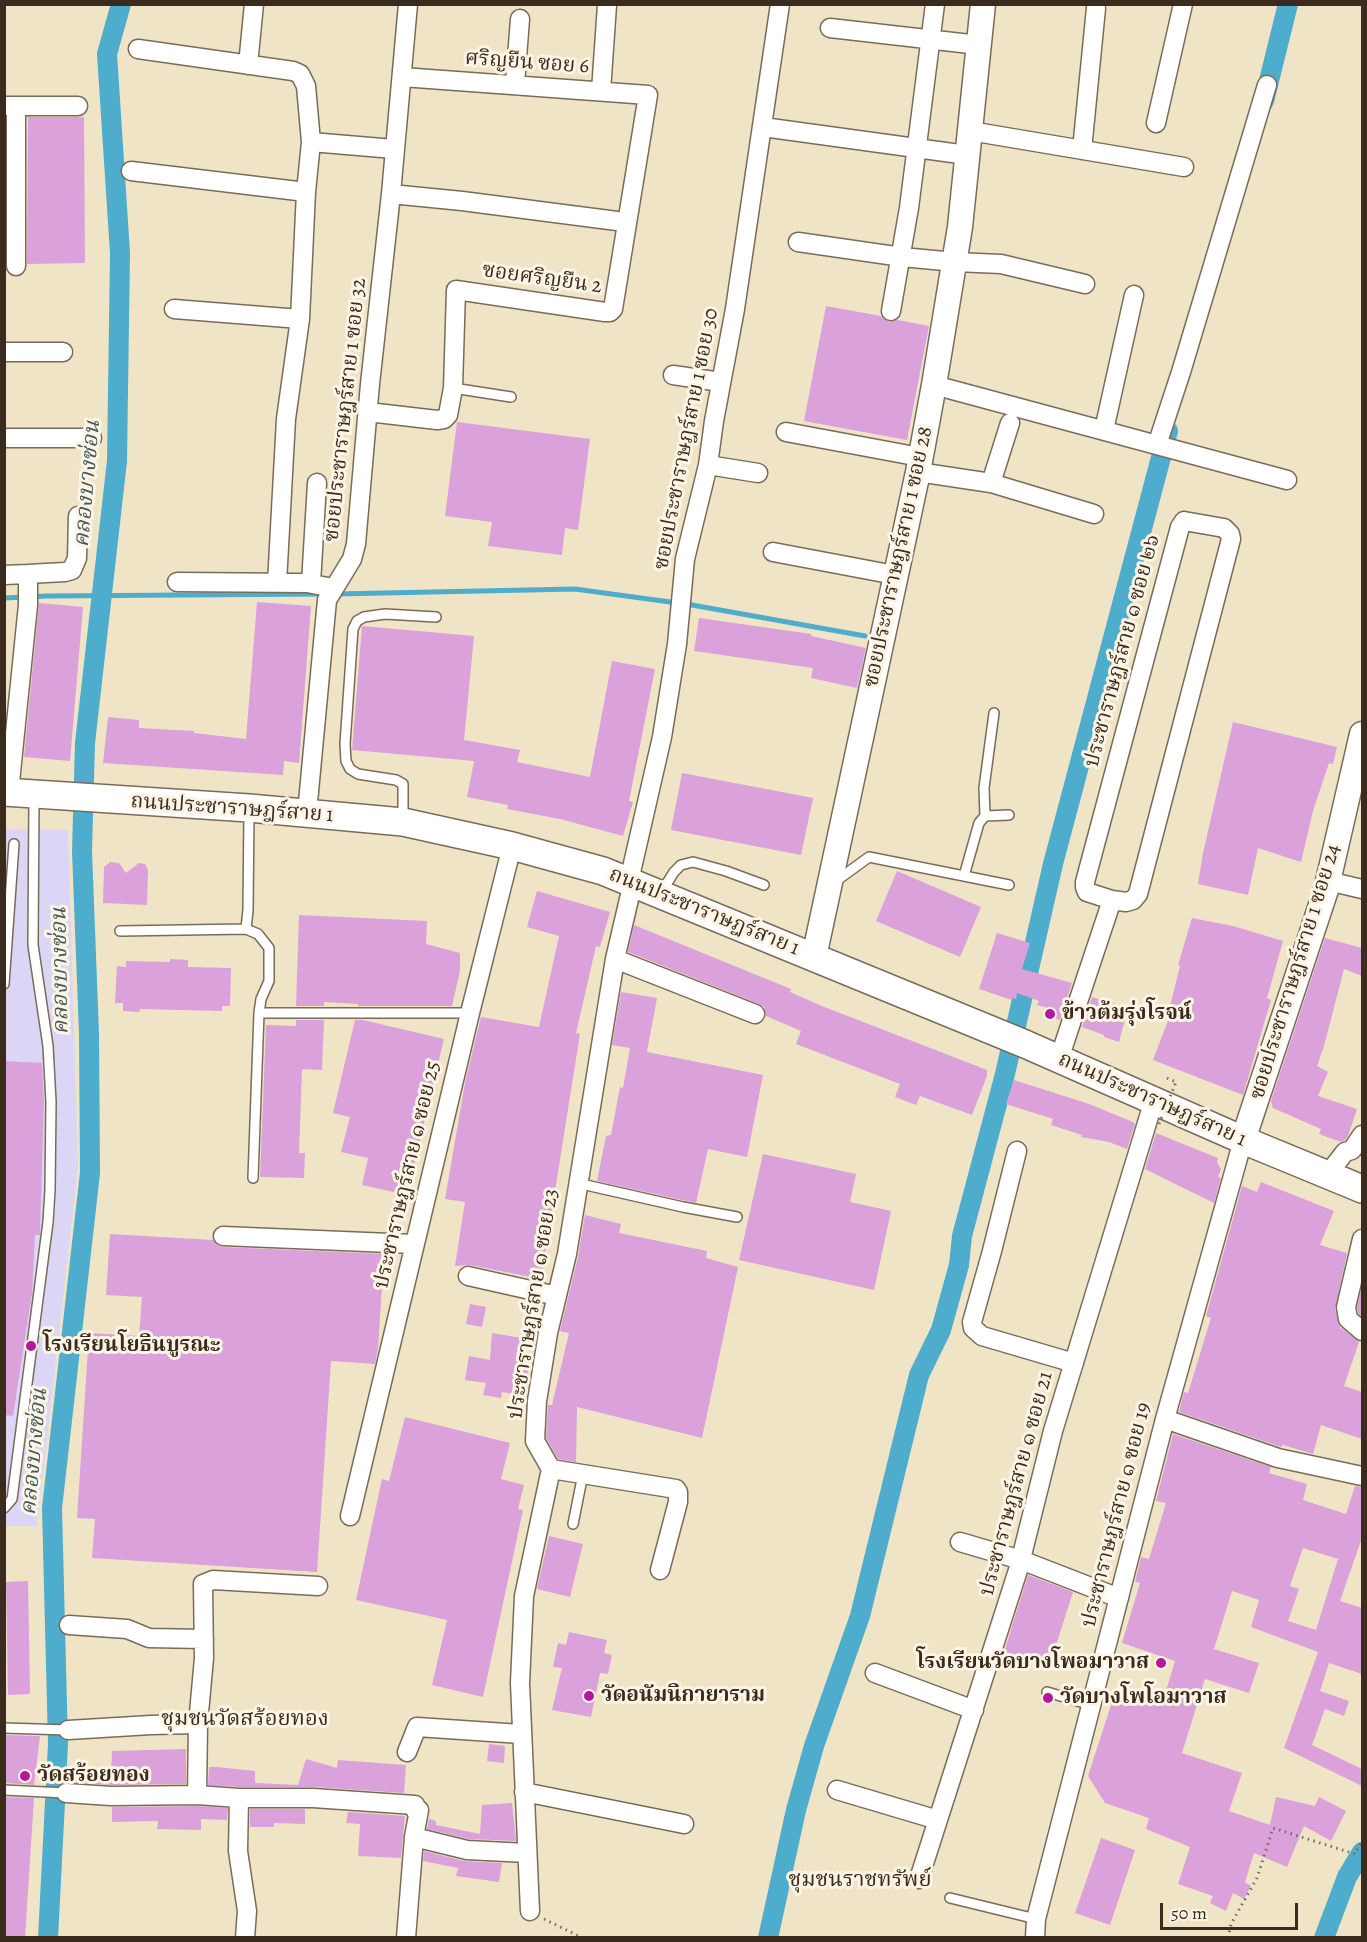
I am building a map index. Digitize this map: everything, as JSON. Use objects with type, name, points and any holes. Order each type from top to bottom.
[{"type":"main road","name":"ถนนประชาราษฎร์สาย 1","points":[[16,793],[249,808],[403,822],[512,846],[603,871],[1160,1100],[1243,1140],[1362,1189]]},
{"type":"street","points":[[248,65],[254,4]]},
{"type":"street","name":"ซอยประชาราษฎร์สาย 1 ซอย 32","points":[[307,813],[331,593],[351,559],[356,544],[392,194],[408,4]]},
{"type":"street","name":"ซอยประชาราษฎร์สาย 1 ซอย 30","points":[[631,881],[662,737],[677,644],[685,559],[708,465],[744,258],[780,4]]},
{"type":"street","points":[[891,311],[902,257],[935,4]]},
{"type":"street","name":"ซอยประชาราษฎร์สาย 1 ซอย 28","points":[[814,957],[896,575],[934,385],[955,262],[983,4]]},
{"type":"street","points":[[1156,123],[1183,4]]},
{"type":"street","points":[[601,91],[606,5]]},
{"type":"street","points":[[1082,150],[1096,8]]},
{"type":"street","points":[[515,84],[520,19]]},
{"type":"street","points":[[830,28],[979,45]]},
{"type":"street","points":[[138,49],[293,71],[304,79],[306,86],[311,142],[306,192],[300,319],[286,419],[277,583]]},
{"type":"street","name":"ศริญยืน ซอย 6","points":[[402,77],[648,95]]},
{"type":"street","points":[[1165,447],[1181,372],[1266,85]]},
{"type":"street","name":"ซอยศริญยืน 2","points":[[368,412],[444,419],[447,415],[453,388],[456,290],[605,312],[613,309],[648,95]]},
{"type":"street","points":[[16,266],[10,106],[78,106]]},
{"type":"street","points":[[763,127],[968,155]]},
{"type":"street","points":[[970,131],[1184,167]]},
{"type":"street","points":[[311,142],[394,149]]},
{"type":"street","points":[[131,171],[306,192]]},
{"type":"street","points":[[392,194],[617,221]]},
{"type":"street","points":[[798,242],[902,257],[1001,264],[1085,284]]},
{"type":"street","points":[[1104,430],[1134,295]]},
{"type":"street","points":[[174,309],[300,319]]},
{"type":"street","points":[[4,352],[63,352]]},
{"type":"street","points":[[672,375],[721,382]]},
{"type":"street","points":[[934,385],[1287,480]]},
{"type":"street","points":[[991,483],[1010,423]]},
{"type":"street","points":[[786,432],[991,483],[1094,514]]},
{"type":"street","points":[[4,438],[92,438]]},
{"type":"street","points":[[708,465],[758,473]]},
{"type":"street","points":[[311,583],[317,483]]},
{"type":"street","points":[[28,588],[72,570],[77,558],[78,516]]},
{"type":"street","name":"ประชาราษฎร์สาย ๑ ซอย ๒๖","points":[[1184,520],[1224,528],[1230,534],[1231,539],[1138,894],[1133,900],[1126,902],[1112,900],[1088,892],[1085,882],[1180,527],[1184,520]]},
{"type":"street","points":[[773,552],[896,575]]},
{"type":"street","points":[[4,575],[28,588]]},
{"type":"street","points":[[177,582],[311,583],[331,593]]},
{"type":"street","points":[[16,793],[28,588]]},
{"type":"street","name":"ซอยประชาราษฎร์สาย 1 ซอย 24","points":[[1243,1140],[1328,881],[1362,734]]},
{"type":"street","name":"ประชาราษฎร์สาย ๑ ซอย 25","points":[[350,1515],[512,846]]},
{"type":"street","name":"ประชาราษฎร์สาย ๑ ซอย 23","points":[[551,1469],[535,1441],[537,1401],[567,1254],[615,959],[631,881]]},
{"type":"street","points":[[1328,881],[1362,889]]},
{"type":"street","points":[[1059,1059],[1112,900]]},
{"type":"street","points":[[615,959],[755,1014]]},
{"type":"street","name":"ประชาราษฎร์สาย ๑ ซอย 21","points":[[919,1879],[1021,1560],[1053,1431],[1074,1363],[1160,1100]]},
{"type":"street","points":[[1328,1174],[1362,1135]]},
{"type":"street","name":"ประชาราษฎร์สาย ๑ ซอย 19","points":[[1035,1938],[1036,1919],[1165,1419],[1243,1140]]},
{"type":"street","points":[[1017,1151],[972,1322],[977,1333],[982,1336],[1074,1363]]},
{"type":"street","points":[[223,1236],[414,1244]]},
{"type":"street","points":[[1362,1239],[1346,1307],[1348,1319],[1362,1331]]},
{"type":"street","points":[[468,1276],[557,1296]]},
{"type":"street","points":[[1165,1419],[1278,1458],[1362,1476]]},
{"type":"street","points":[[530,1911],[520,1683],[524,1596],[551,1469],[676,1489],[678,1502],[660,1570]]},
{"type":"street","points":[[960,1542],[1021,1560],[1119,1598]]},
{"type":"street","points":[[197,1795],[198,1724],[204,1658],[202,1590],[205,1582],[213,1580],[318,1586]]},
{"type":"street","points":[[69,1625],[127,1629],[148,1638],[204,1639]]},
{"type":"street","points":[[875,1673],[974,1710]]},
{"type":"street","points":[[68,1730],[198,1724]]},
{"type":"street","points":[[407,1752],[417,1727],[521,1734]]},
{"type":"street","points":[[837,1790],[938,1820]]},
{"type":"street","points":[[524,1792],[619,1809],[684,1824]]},
{"type":"street","points":[[66,1793],[111,1796],[197,1795],[238,1798],[313,1798],[416,1805],[415,1810],[419,1810],[414,1837],[406,1938]]},
{"type":"street","points":[[238,1798],[238,1851],[247,1911],[245,1938]]},
{"type":"street","points":[[414,1837],[467,1850],[527,1853]]},
{"type":"lane","points":[[453,388],[511,397]]},
{"type":"lane","points":[[403,822],[403,784],[396,780],[358,774],[350,770],[346,761],[345,744],[353,629],[357,621],[364,617],[385,615],[436,617]]},
{"type":"lane","points":[[985,816],[984,788],[994,713]]},
{"type":"lane","points":[[4,1508],[12,1499],[48,1222],[51,1102],[48,1046],[33,945],[16,793]]},
{"type":"lane","points":[[246,929],[249,808]]},
{"type":"lane","points":[[964,876],[979,822],[985,816],[1009,815]]},
{"type":"lane","points":[[4,984],[14,844]]},
{"type":"lane","points":[[829,886],[869,857],[1009,885]]},
{"type":"lane","points":[[661,894],[674,872],[681,865],[693,862],[764,885]]},
{"type":"lane","points":[[120,931],[246,929],[258,934],[269,948],[269,981],[261,999],[259,1013],[253,1178]]},
{"type":"lane","points":[[259,1013],[470,1013]]},
{"type":"lane","points":[[577,1183],[737,1217]]},
{"type":"lane","points":[[573,1524],[583,1474]]},
{"type":"lane","points":[[1047,1692],[1091,1705]]},
{"type":"lane","points":[[4,1728],[68,1730]]},
{"type":"lane","points":[[4,1790],[66,1793]]},
{"type":"lane","points":[[950,1898],[1036,1919]]},
{"type":"path","points":[[1160,1100],[1176,1082],[1160,1100]]},
{"type":"path","points":[[1228,1938],[1231,1924],[1257,1878],[1273,1828],[1355,1854],[1362,1840]]},
{"type":"path","points":[[530,1911],[584,1938]]},
{"type":"shaded area","name":"โรงเรียนโยธินบูรณะ","points":[[5,829],[68,830],[78,1166],[37,1526],[5,1526]]},
{"type":"building","points":[[28,117],[84,117],[85,263],[27,264]]},
{"type":"building","points":[[826,306],[881,316],[889,322],[898,320],[929,326],[907,440],[804,421]]},
{"type":"building","points":[[457,422],[590,439],[578,530],[565,528],[562,555],[488,546],[492,522],[445,516]]},
{"type":"building","points":[[257,602],[311,606],[299,763],[284,761],[283,775],[103,763],[108,717],[139,720],[139,728],[194,731],[194,733],[246,739]]},
{"type":"building","points":[[39,603],[83,607],[70,761],[24,757]]},
{"type":"building","points":[[699,618],[811,634],[811,636],[866,648],[857,688],[811,678],[813,668],[694,651]]},
{"type":"building","points":[[362,626],[474,636],[464,740],[520,750],[517,762],[590,777],[612,661],[655,669],[629,801],[633,802],[623,836],[560,819],[507,809],[508,805],[467,797],[474,761],[352,750]]},
{"type":"building","points":[[1233,722],[1337,747],[1333,764],[1329,763],[1313,811],[1301,862],[1258,848],[1248,895],[1198,884]]},
{"type":"building","points":[[682,773],[813,798],[801,855],[671,830]]},
{"type":"building","points":[[110,862],[119,863],[126,873],[139,863],[145,864],[148,870],[147,905],[103,903],[104,867]]},
{"type":"building","points":[[897,871],[981,907],[960,957],[876,921]]},
{"type":"building","points":[[537,891],[610,912],[600,947],[596,946],[576,1033],[580,1034],[541,1279],[470,1265],[455,1266],[465,1202],[445,1199],[465,1083],[481,1017],[539,1027],[559,936],[527,927]]},
{"type":"building","points":[[299,915],[427,921],[426,944],[460,953],[460,971],[452,1006],[358,1006],[358,1004],[324,1002],[324,1006],[296,1006]]},
{"type":"building","points":[[1192,918],[1233,926],[1283,941],[1267,998],[1271,1000],[1243,1095],[1153,1060],[1169,1018],[1167,1018],[1180,966],[1178,965]]},
{"type":"building","points":[[634,925],[791,989],[790,992],[822,1006],[987,1070],[987,1076],[972,1115],[920,1096],[916,1105],[895,1097],[900,1084],[796,1044],[801,1031],[766,1016],[764,1007],[759,1004],[628,952]]},
{"type":"building","points":[[997,933],[1030,943],[1022,969],[1072,983],[1060,1020],[1045,1015],[1048,1008],[1037,1005],[1039,1001],[1017,993],[1016,999],[1012,1000],[979,989]]},
{"type":"building","points":[[1325,938],[1362,948],[1362,976],[1344,969],[1317,1066],[1328,1072],[1318,1096],[1357,1109],[1348,1136],[1341,1142],[1319,1134],[1321,1129],[1273,1108],[1271,1101]]},
{"type":"building","points":[[170,959],[188,960],[188,967],[231,968],[230,1006],[222,1006],[222,1011],[140,1009],[139,1012],[123,1011],[123,1003],[115,1003],[117,966],[126,967],[126,961],[170,962]]},
{"type":"building","points":[[621,992],[657,998],[647,1052],[763,1075],[747,1157],[708,1149],[696,1203],[597,1181],[606,1136],[611,1135],[620,1087],[623,1088],[630,1048],[612,1045]]},
{"type":"building","points":[[1092,997],[1128,1008],[1119,1042],[1082,1027]]},
{"type":"building","points":[[296,1020],[324,1020],[322,1070],[302,1069],[299,1153],[305,1153],[304,1178],[260,1177],[266,1025],[296,1026]]},
{"type":"building","points":[[355,1020],[444,1039],[407,1195],[362,1185],[368,1158],[341,1152],[350,1117],[333,1113]]},
{"type":"building","points":[[4,1061],[42,1063],[44,1102],[40,1235],[35,1235],[32,1293],[13,1416],[4,1415]]},
{"type":"building","points":[[1014,1080],[1089,1104],[1133,1122],[1135,1124],[1127,1149],[1109,1142],[1081,1137],[1082,1135],[1051,1125],[1053,1119],[1006,1104]]},
{"type":"building","points":[[1156,1133],[1218,1158],[1217,1162],[1221,1169],[1218,1177],[1221,1178],[1214,1203],[1145,1169]]},
{"type":"building","points":[[763,1154],[856,1174],[850,1202],[891,1211],[874,1290],[739,1260]]},
{"type":"building","points":[[1261,1182],[1334,1211],[1320,1245],[1347,1253],[1335,1309],[1340,1327],[1359,1342],[1344,1386],[1362,1392],[1362,1439],[1321,1425],[1313,1454],[1283,1445],[1281,1447],[1179,1412],[1184,1392],[1188,1393],[1211,1318],[1206,1316],[1242,1186],[1257,1192]]},
{"type":"building","points":[[585,1215],[621,1224],[619,1233],[707,1251],[706,1258],[738,1267],[702,1438],[577,1407],[576,1462],[558,1459],[546,1438],[548,1405],[552,1405],[569,1333],[560,1331],[578,1257]]},
{"type":"building","points":[[110,1234],[213,1240],[217,1245],[223,1247],[384,1254],[375,1364],[331,1361],[317,1572],[92,1558],[95,1519],[77,1518],[89,1333],[139,1336],[142,1297],[106,1295]]},
{"type":"building","points":[[1362,1286],[1362,1317],[1357,1307]]},
{"type":"building","points":[[470,1304],[486,1307],[482,1327],[466,1324]]},
{"type":"building","points":[[492,1333],[522,1338],[518,1358],[530,1360],[524,1396],[502,1392],[501,1398],[483,1395],[486,1383],[465,1380],[469,1356],[490,1360]]},
{"type":"building","points":[[405,1417],[510,1443],[501,1479],[524,1485],[518,1509],[523,1510],[483,1697],[432,1685],[447,1620],[356,1600],[382,1479],[389,1481]]},
{"type":"building","points":[[1173,1434],[1271,1467],[1269,1473],[1307,1484],[1303,1500],[1346,1514],[1355,1486],[1362,1487],[1362,1538],[1340,1601],[1362,1608],[1362,1674],[1329,1663],[1320,1691],[1349,1701],[1344,1716],[1325,1709],[1312,1745],[1362,1769],[1362,1786],[1284,1748],[1318,1652],[1251,1627],[1259,1600],[1232,1591],[1214,1649],[1259,1663],[1249,1693],[1205,1679],[1182,1753],[1242,1773],[1229,1811],[1270,1825],[1276,1797],[1315,1806],[1319,1797],[1346,1811],[1331,1841],[1304,1826],[1287,1867],[1254,1853],[1245,1882],[1251,1886],[1244,1899],[1233,1893],[1226,1911],[1210,1903],[1213,1896],[1178,1884],[1190,1847],[1146,1829],[1149,1818],[1105,1803],[1088,1776],[1116,1690],[1162,1704],[1175,1661],[1122,1643],[1140,1583],[1135,1582],[1141,1557],[1149,1559],[1166,1503],[1156,1501]],"holes":[[[1303,1548],[1338,1559],[1316,1630],[1288,1621],[1299,1589],[1290,1586]]]},
{"type":"building","points":[[549,1536],[583,1544],[570,1597],[537,1589]]},
{"type":"building","points":[[1028,1575],[1073,1592],[1049,1667],[1004,1652]]},
{"type":"building","points":[[28,1581],[30,1694],[8,1695],[6,1582]]},
{"type":"building","points":[[569,1632],[607,1640],[604,1653],[612,1655],[608,1674],[600,1673],[591,1717],[552,1710],[562,1668],[553,1667],[558,1643],[566,1645]]},
{"type":"building","points":[[4,1735],[40,1736],[34,1785],[4,1783]]},
{"type":"building","points":[[489,1744],[505,1746],[504,1763],[487,1761]]},
{"type":"building","points":[[186,1749],[186,1784],[111,1785],[68,1782],[68,1771],[111,1773],[112,1751]]},
{"type":"building","points":[[306,1759],[337,1768],[338,1760],[406,1765],[404,1793],[314,1787],[208,1785],[209,1767],[217,1767],[255,1771],[255,1783],[298,1785]]},
{"type":"building","points":[[4,1797],[34,1798],[25,1938],[4,1938]]},
{"type":"building","points":[[512,1803],[516,1841],[469,1839],[427,1829],[429,1819],[436,1821],[436,1825],[480,1834],[482,1805]]},
{"type":"building","points":[[112,1807],[228,1808],[227,1820],[201,1819],[201,1830],[157,1829],[158,1821],[112,1822]]},
{"type":"building","points":[[250,1809],[305,1809],[305,1824],[274,1823],[274,1827],[250,1827]]},
{"type":"building","points":[[348,1812],[405,1816],[401,1858],[358,1856],[360,1824],[346,1823]]},
{"type":"building","points":[[1101,1838],[1135,1850],[1110,1925],[1075,1913]]},
{"type":"building","points":[[424,1851],[464,1861],[502,1863],[499,1882],[456,1876],[458,1868],[423,1861]]},
{"type":"waterway","name":"คลองบางซ่อน","points":[[48,1938],[58,1744],[52,1508],[90,1173],[89,1034],[82,851],[85,743],[117,461],[120,253],[107,54],[121,4]]},
{"type":"waterway","points":[[1264,101],[1288,4]]},
{"type":"waterway","points":[[768,1938],[796,1810],[814,1746],[860,1616],[919,1375],[941,1330],[959,1265],[962,1236],[1005,1074],[1053,864],[1168,431]]},
{"type":"waterway","points":[[336,594],[575,589],[692,605],[865,636]]},
{"type":"waterway","points":[[4,598],[324,594]]},
{"type":"waterway","points":[[1324,1938],[1347,1877],[1362,1852]]},
{"type":"place","name":"ข้าวต้มรุ่งโรจน์","points":[[1050,1014]]},
{"type":"place","name":"โรงเรียนโยธินบูรณะ","points":[[31,1346]]},
{"type":"place","name":"โรงเรียนวัดบางโพอมาวาส","points":[[1161,1663]]},
{"type":"place","name":"วัดอนัมนิกายาราม","points":[[589,1696]]},
{"type":"place","name":"วัดบางโพโอมาวาส","points":[[1048,1698]]},
{"type":"place","name":"วัดสร้อยทอง","points":[[25,1776]]},
{"type":"district","name":"ชุมชนวัดสร้อยทอง","points":[[245,1720]]},
{"type":"district","name":"ชุมชนราชทรัพย์","points":[[860,1881]]}]
